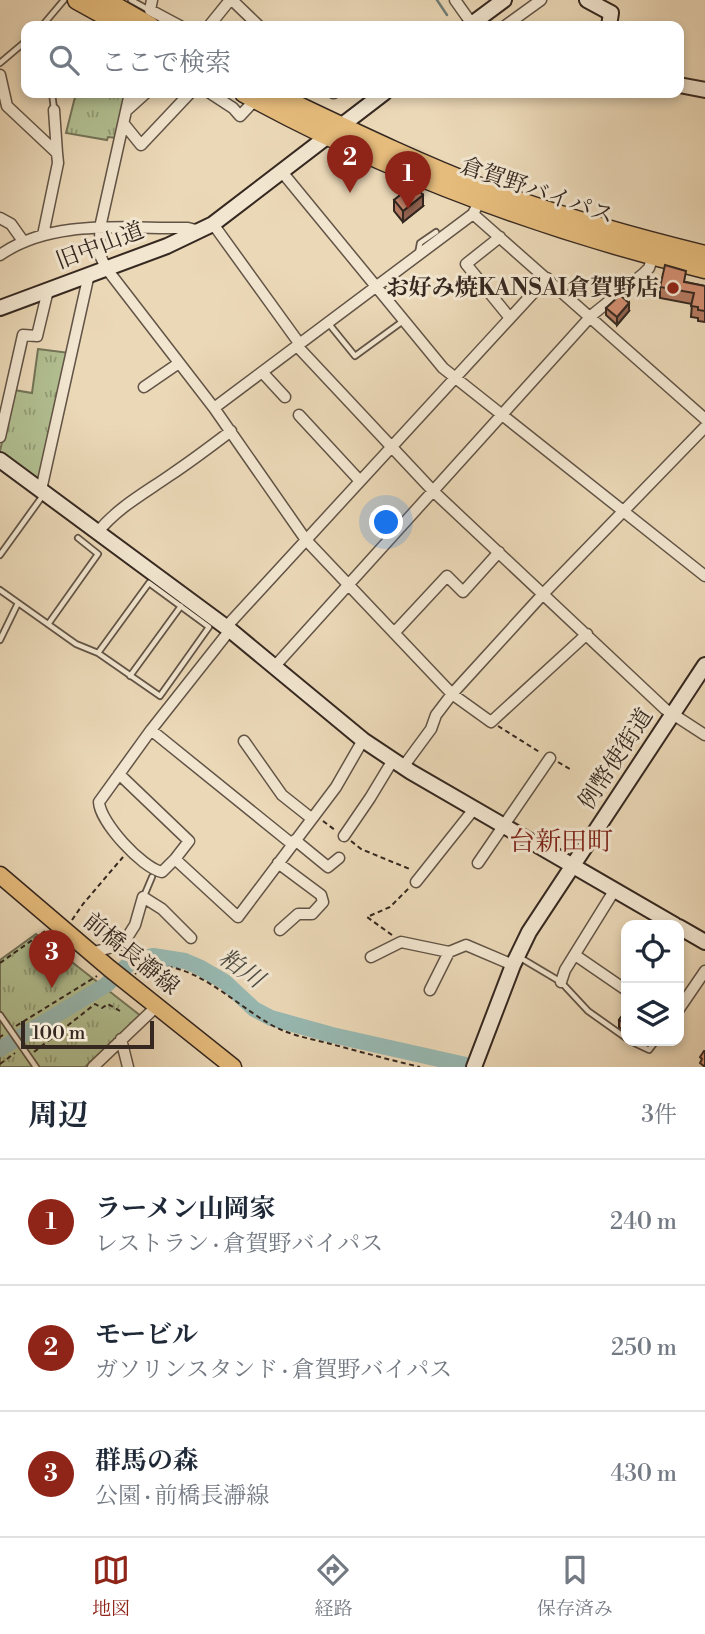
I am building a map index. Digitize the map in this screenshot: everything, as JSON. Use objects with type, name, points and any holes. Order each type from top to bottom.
[{"type":"highway","points":[[77,0],[115,21]]},
{"type":"highway","points":[[104,0],[151,12]]},
{"type":"highway","name":"倉賀野バイパス","points":[[263,98],[334,131],[476,207],[705,269]]},
{"type":"highway","name":"倉賀野バイパス","points":[[334,131],[582,221],[705,255]]},
{"type":"main road","name":"前橋長瀞線","points":[[0,875],[58,929],[158,1005],[233,1067]]},
{"type":"street","points":[[213,21],[231,0],[254,21]]},
{"type":"street","points":[[455,0],[468,21]]},
{"type":"street","points":[[475,21],[504,0]]},
{"type":"street","points":[[512,21],[541,0]]},
{"type":"street","points":[[587,0],[611,13],[610,21]]},
{"type":"street","points":[[151,12],[170,21]]},
{"type":"street","points":[[0,75],[7,106],[57,153]]},
{"type":"street","points":[[684,86],[705,90]]},
{"type":"street","points":[[129,98],[101,228],[99,253],[106,268],[231,431],[306,540],[452,694],[491,722],[587,634]]},
{"type":"street","points":[[126,111],[140,98]]},
{"type":"street","points":[[124,124],[141,145],[185,98]]},
{"type":"street","points":[[218,98],[233,107],[240,116],[255,98]]},
{"type":"street","points":[[377,98],[282,172],[403,321],[455,379],[705,576]]},
{"type":"street","points":[[43,235],[58,163],[54,110]]},
{"type":"street","name":"旧中山道","points":[[0,308],[207,227],[238,207],[282,172]]},
{"type":"street","points":[[214,408],[476,207],[500,237],[705,419]]},
{"type":"street","points":[[0,218],[11,224],[23,240]]},
{"type":"street","points":[[0,255],[23,240],[43,235],[101,228],[207,227],[298,345],[390,448],[673,714],[705,735]]},
{"type":"street","points":[[500,237],[466,264],[510,318]]},
{"type":"street","points":[[275,666],[590,318],[649,268],[653,256]]},
{"type":"street","points":[[43,492],[89,274]]},
{"type":"street","points":[[119,774],[189,841],[162,872],[152,869],[121,841],[99,810],[99,802],[119,774],[151,730],[228,629],[306,540],[547,278]]},
{"type":"street","points":[[0,437],[4,393],[23,335],[37,336],[48,290]]},
{"type":"street","points":[[144,387],[179,362]]},
{"type":"street","points":[[262,372],[285,397]]},
{"type":"street","points":[[299,415],[360,481]]},
{"type":"street","points":[[344,836],[370,798],[431,729],[436,715],[452,694],[544,593],[705,427]]},
{"type":"street","points":[[102,537],[110,517],[122,507],[231,431]]},
{"type":"street","points":[[0,460],[184,603],[228,629],[363,740],[398,764],[666,920]]},
{"type":"street","points":[[394,633],[447,576],[463,592],[499,552]]},
{"type":"street","name":"例幣使街道","points":[[476,1062],[515,960],[529,932],[705,665]]},
{"type":"street","points":[[151,730],[328,867],[339,858]]},
{"type":"street","points":[[175,859],[238,917],[336,787],[363,740]]},
{"type":"street","points":[[244,741],[282,795],[313,816]]},
{"type":"street","points":[[478,863],[550,758]]},
{"type":"street","points":[[420,878],[474,809]]},
{"type":"street","points":[[278,863],[321,895],[323,902],[312,914],[298,914],[280,930]]},
{"type":"street","points":[[561,982],[565,970],[614,891]]},
{"type":"street","points":[[91,953],[122,944],[135,925],[143,897],[162,909],[191,938]]},
{"type":"street","points":[[684,930],[705,942]]},
{"type":"street","points":[[371,957],[401,942],[449,952],[466,945],[515,960]]},
{"type":"street","points":[[430,990],[449,952]]},
{"type":"street","points":[[575,955],[621,987]]},
{"type":"street","points":[[684,1002],[705,971]]},
{"type":"street","points":[[93,1067],[158,1005]]},
{"type":"street","points":[[121,1039],[128,1067]]},
{"type":"lane","points":[[47,21],[64,0]]},
{"type":"lane","points":[[131,0],[151,12]]},
{"type":"lane","points":[[0,63],[21,45]]},
{"type":"lane","points":[[53,98],[54,110]]},
{"type":"lane","points":[[418,254],[420,243],[436,232]]},
{"type":"lane","points":[[327,322],[355,356],[403,321]]},
{"type":"lane","points":[[0,555],[43,492]]},
{"type":"lane","points":[[49,623],[97,554],[102,537]]},
{"type":"lane","points":[[78,538],[97,554]]},
{"type":"lane","points":[[0,590],[76,644],[98,653],[160,696],[209,627],[184,603],[149,583],[98,653]]},
{"type":"lane","points":[[0,640],[18,603]]},
{"type":"lane","points":[[130,676],[184,603]]},
{"type":"lane","points":[[143,897],[152,877]]},
{"type":"lane","points":[[515,960],[561,982],[588,1011],[621,1035]]},
{"type":"lane","points":[[2,1018],[36,1067]]},
{"type":"path","points":[[491,722],[570,769]]},
{"type":"path","points":[[313,816],[361,849],[420,878],[390,906],[367,917],[401,942]]},
{"type":"path","points":[[0,963],[58,929],[122,857]]},
{"type":"path","points":[[2,1018],[8,1016],[16,1026],[92,981],[108,967]]},
{"type":"path","points":[[125,981],[149,968],[174,969],[213,984],[249,1013],[285,1032],[421,1067]]},
{"type":"path","points":[[27,1056],[95,1004],[102,1008],[108,1004],[120,1011]]},
{"type":"path","points":[[0,1064],[15,1053]]},
{"type":"green space","points":[[75,98],[126,98],[117,138],[108,137],[107,140],[66,133]]},
{"type":"green space","points":[[38,349],[70,353],[38,482],[0,454],[0,451],[14,390],[32,393]]},
{"type":"green space","points":[[36,934],[141,1016],[85,1067],[0,1067],[0,960]]},
{"type":"building","points":[[414,184],[423,195],[403,211],[394,200]]},
{"type":"building","points":[[665,265],[686,271],[684,282],[705,286],[705,311],[691,306],[694,293],[660,287]]},
{"type":"building","points":[[620,295],[629,303],[617,317],[606,308]]},
{"type":"building","points":[[705,1051],[705,1067],[700,1063]]},
{"type":"waterway","points":[[437,0],[447,15]]},
{"type":"waterway","name":"粕川","points":[[0,1049],[106,985],[130,963],[153,956],[185,961],[199,967],[225,982],[254,1009],[271,1018],[332,1035],[475,1067]]},
{"type":"place","name":"モービル","points":[[350,193]]},
{"type":"place","name":"ラーメン山岡家","points":[[408,209]]},
{"type":"place","name":"お好み焼KANSAI倉賀野店","points":[[673,288]]},
{"type":"place","name":"群馬の森","points":[[52,988]]},
{"type":"district","name":"台新田町","points":[[561,842]]}]
